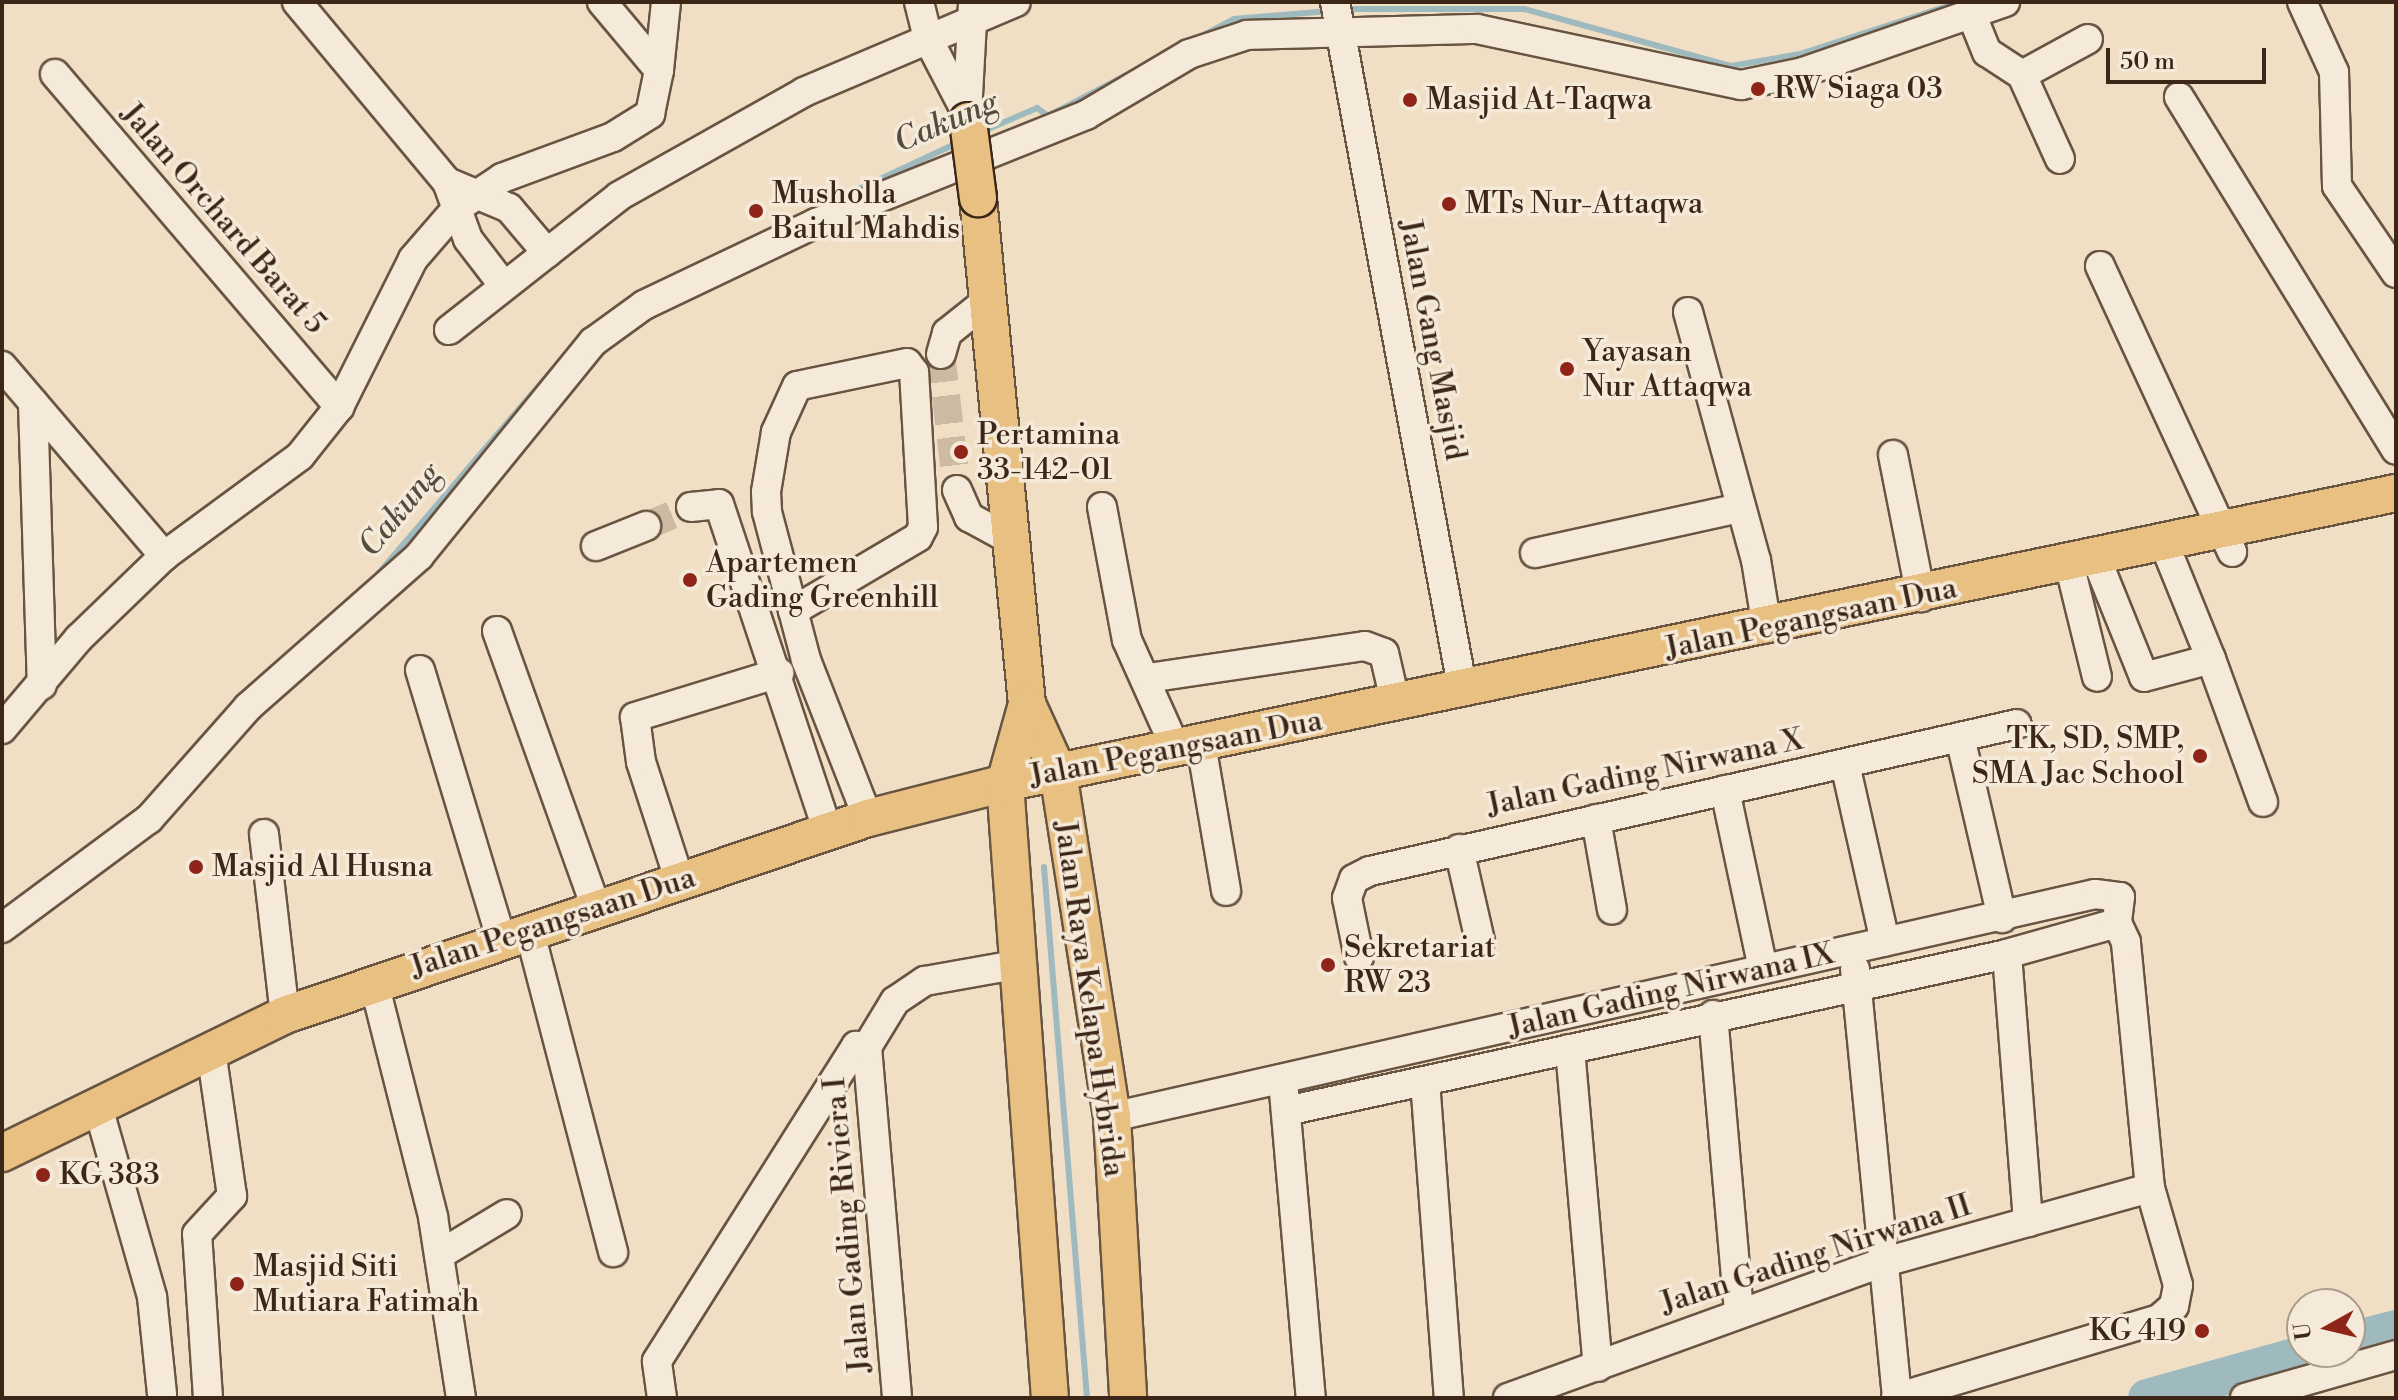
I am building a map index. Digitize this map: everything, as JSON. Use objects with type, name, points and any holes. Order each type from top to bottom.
[{"type":"main road","name":"Jalan Raya Kelapa Hybrida","points":[[968,117],[1027,704],[1058,772],[1112,1117],[1128,1398]]},
{"type":"main road","name":"Jalan Pegangsaan Dua","points":[[2,1153],[285,1015],[515,934],[868,818],[1005,783],[1921,597],[2164,543],[2226,542],[2396,493]]},
{"type":"main road","name":"Jalan Raya Kelapa Hybrida","points":[[1027,704],[1005,783],[1050,1398]]},
{"type":"main road","points":[[968,792],[992,815],[1012,848],[1038,811],[1064,819]]},
{"type":"street","points":[[297,2],[461,194],[468,239],[504,286]]},
{"type":"street","points":[[602,2],[659,70]]},
{"type":"street","points":[[2,729],[79,638],[164,556],[259,492],[339,407],[382,311],[461,194],[642,120],[656,98],[666,2]]},
{"type":"street","points":[[919,2],[928,39],[968,117]]},
{"type":"street","points":[[449,330],[619,196],[804,92],[928,39],[973,11],[1016,2]]},
{"type":"street","points":[[2,928],[149,819],[248,707],[419,556],[572,364],[618,320],[816,223],[1086,115],[1205,47],[1337,17],[1477,29],[1659,65],[1722,85],[1803,72],[1973,18],[2005,2]]},
{"type":"street","points":[[2302,2],[2334,72],[2337,186],[2396,273]]},
{"type":"street","points":[[968,117],[973,11]]},
{"type":"street","name":"Jalan Gang Masjid","points":[[1337,17],[1463,691]]},
{"type":"street","points":[[1973,18],[1987,52],[2022,75],[2060,159]]},
{"type":"street","points":[[2022,75],[2088,39]]},
{"type":"street","name":"Jalan Orchard Barat 5","points":[[55,74],[339,407]]},
{"type":"street","points":[[2179,97],[2396,450]]},
{"type":"street","points":[[461,194],[509,208],[547,253]]},
{"type":"street","points":[[2100,266],[2226,542]]},
{"type":"street","points":[[941,354],[947,333],[988,300]]},
{"type":"street","points":[[1688,312],[1767,628]]},
{"type":"street","points":[[793,611],[923,527],[915,388],[907,363],[811,383],[789,394],[766,492],[793,611],[868,818]]},
{"type":"street","points":[[2,366],[164,556]]},
{"type":"street","points":[[33,403],[42,685]]},
{"type":"street","points":[[1893,455],[1921,597]]},
{"type":"street","points":[[957,490],[969,517],[1011,540]]},
{"type":"street","points":[[691,507],[719,504],[779,673],[828,832]]},
{"type":"street","points":[[1102,507],[1127,640],[1189,747],[1226,891]]},
{"type":"street","points":[[1535,553],[1739,508]]},
{"type":"street","points":[[596,546],[646,526]]},
{"type":"street","points":[[2164,543],[2211,659],[2263,802]]},
{"type":"street","points":[[2083,561],[2144,677],[2211,659]]},
{"type":"street","points":[[2083,561],[2097,677]]},
{"type":"street","points":[[497,631],[596,908]]},
{"type":"street","points":[[1148,678],[1365,646],[1384,653],[1396,705]]},
{"type":"street","points":[[420,670],[515,934],[613,1252]]},
{"type":"street","points":[[680,882],[641,762],[635,717],[779,673]]},
{"type":"street","name":"Jalan Gading Nirwana X","points":[[1359,957],[1347,898],[1354,879],[1459,849],[2017,724]]},
{"type":"street","points":[[1960,737],[2002,918]]},
{"type":"street","name":"Jalan Gading Nirwana X","points":[[1845,764],[1885,942]]},
{"type":"street","points":[[1725,790],[1763,969]]},
{"type":"street","points":[[1596,819],[1612,910]]},
{"type":"street","points":[[264,834],[285,1015]]},
{"type":"street","name":"Jalan Gading Nirwana X","points":[[1459,849],[1480,941]]},
{"type":"street","points":[[1853,949],[2110,892],[2122,905],[2117,923],[2126,942],[2150,1188],[2178,1285],[2167,1314],[1897,1398],[1881,1263],[1856,985],[2007,954],[2117,923]]},
{"type":"street","name":"Jalan Gading Nirwana IX","points":[[1112,1117],[1853,949],[1856,985],[1286,1111]]},
{"type":"street","points":[[2007,954],[2028,1222]]},
{"type":"street","points":[[662,1398],[657,1361],[856,1046],[867,1047],[895,1001],[925,981],[1020,964]]},
{"type":"street","points":[[374,983],[439,1255],[461,1398]]},
{"type":"street","points":[[1713,1015],[1739,1312]]},
{"type":"street","name":"Jalan Gading Riviera I","points":[[867,1047],[897,1398]]},
{"type":"street","points":[[1570,1049],[1598,1367]]},
{"type":"street","points":[[208,1398],[197,1234],[232,1196],[211,1051]]},
{"type":"street","points":[[1282,1079],[1311,1398]]},
{"type":"street","points":[[1425,1081],[1449,1398]]},
{"type":"street","points":[[98,1107],[152,1297],[162,1394]]},
{"type":"street","name":"Jalan Gading Nirwana II","points":[[1508,1398],[1881,1263],[2150,1188]]},
{"type":"street","points":[[439,1255],[507,1214]]},
{"type":"street","points":[[2245,1398],[2324,1387],[2396,1355]]},
{"type":"waterway","name":"Cakung","points":[[1345,9],[1524,9],[1731,66],[1800,54],[1960,2]]},
{"type":"waterway","name":"Cakung","points":[[981,132],[1037,108],[1048,116],[1234,19],[1330,11]]},
{"type":"waterway","name":"Cakung","points":[[713,257],[960,142]]},
{"type":"waterway","name":"Cakung","points":[[589,329],[628,301]]},
{"type":"waterway","name":"Cakung","points":[[378,574],[576,342]]},
{"type":"waterway","points":[[1044,867],[1087,1398]]},
{"type":"waterway","points":[[2366,1337],[2396,1329]]},
{"type":"waterway","points":[[2147,1398],[2286,1359]]},
{"type":"tunnel","points":[[941,354],[957,490]]},
{"type":"tunnel","points":[[646,526],[691,507]]},
{"type":"place","name":"RW Siaga 03","points":[[1758,89]]},
{"type":"place","name":"Masjid At-Taqwa","points":[[1410,100]]},
{"type":"place","name":"MTs Nur-Attaqwa","points":[[1449,204]]},
{"type":"place","name":"Musholla Baitul Mahdis","points":[[756,211]]},
{"type":"place","name":"Yayasan Nur Attaqwa","points":[[1567,369]]},
{"type":"place","name":"Pertamina 33-142-01","points":[[961,452]]},
{"type":"place","name":"Apartemen Gading Greenhill","points":[[690,580]]},
{"type":"place","name":"TK, SD, SMP, SMA Jac School","points":[[2200,756]]},
{"type":"place","name":"Masjid Al Husna","points":[[196,867]]},
{"type":"place","name":"Sekretariat RW 23","points":[[1328,965]]},
{"type":"place","name":"KG 383","points":[[43,1175]]},
{"type":"place","name":"Masjid Siti Mutiara Fatimah","points":[[237,1284]]},
{"type":"place","name":"KG 419","points":[[2202,1331]]}]
